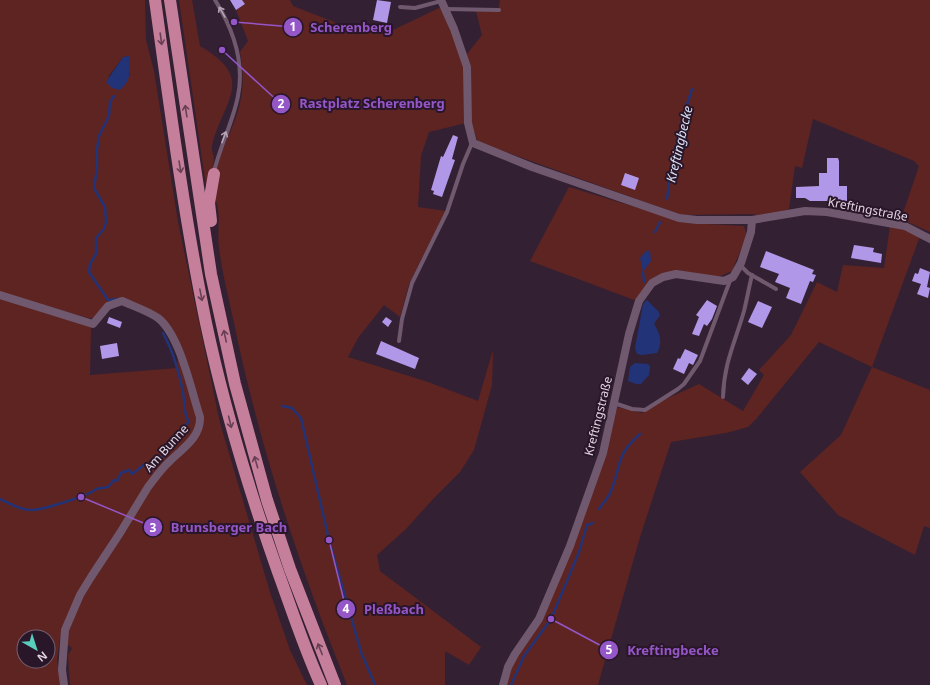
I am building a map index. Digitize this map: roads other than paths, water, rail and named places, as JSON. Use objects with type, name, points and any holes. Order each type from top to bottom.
[{"type":"highway","points":[[155,0],[193,251],[206,324],[231,425],[250,492],[308,656],[321,685]]},
{"type":"highway","points":[[170,0],[212,274],[235,384],[267,500],[290,569],[335,685]]},
{"type":"highway","points":[[212,274],[209,203],[214,174]]},
{"type":"street","points":[[441,0],[467,67],[468,123],[473,143]]},
{"type":"street","name":"Kreftingstraße","points":[[473,143],[557,177],[679,218],[696,220],[752,220],[805,211],[827,212],[905,226],[930,239]]},
{"type":"street","points":[[731,278],[740,265],[751,232],[752,220]]},
{"type":"street","name":"Kreftingstraße","points":[[503,685],[508,667],[515,654],[539,619],[570,546],[603,453],[629,334],[639,301],[652,283],[663,277],[676,274],[724,281],[731,278]]},
{"type":"street","name":"Am Bunne","points":[[0,296],[92,324],[108,306],[122,301],[158,318],[171,334],[178,347],[200,417],[200,425],[194,437],[160,472],[148,487],[80,595],[65,630],[62,663],[64,685]]},
{"type":"lane","points":[[214,0],[224,14],[232,32],[238,51],[240,73],[238,96],[218,154],[214,174]]},
{"type":"lane","points":[[400,7],[415,8],[441,0]]},
{"type":"lane","points":[[445,9],[499,10]]},
{"type":"lane","points":[[399,341],[402,319],[412,283],[447,212],[463,164],[473,143]]},
{"type":"lane","points":[[740,265],[752,275],[776,289]]},
{"type":"lane","points":[[722,397],[724,376],[728,358],[744,311],[752,275]]},
{"type":"lane","points":[[614,403],[632,410],[645,410],[678,390],[684,384],[700,362],[731,278]]},
{"type":"water","points":[[129,56],[130,71],[124,87],[120,90],[112,88],[106,82],[123,57]]},
{"type":"water","points":[[650,250],[651,261],[643,272],[640,258],[645,252]]},
{"type":"water","points":[[647,300],[660,315],[654,324],[659,334],[660,346],[657,353],[642,355],[637,354],[635,348],[643,304]]},
{"type":"water","points":[[635,363],[648,364],[650,366],[649,375],[641,384],[628,381],[630,367]]},
{"type":"waterway","name":"Kreftingbecke","points":[[667,199],[676,144],[692,89]]},
{"type":"waterway","points":[[114,96],[110,102],[109,116],[99,136],[94,188],[105,207],[106,222],[104,229],[96,238],[96,254],[90,264],[89,272],[108,300],[117,299]]},
{"type":"waterway","name":"Kreftingbecke","points":[[655,232],[660,222]]},
{"type":"waterway","name":"Kreftingbecke","points":[[643,272],[644,282]]},
{"type":"waterway","points":[[158,459],[165,454],[185,425],[189,422],[185,411],[178,369],[163,333]]},
{"type":"waterway","points":[[282,406],[292,408],[301,418],[329,540],[361,652],[375,685]]},
{"type":"waterway","name":"Kreftingbecke","points":[[599,509],[610,493],[620,461],[626,448],[640,434]]},
{"type":"waterway","points":[[0,499],[24,509],[32,510],[46,508],[66,502],[96,489],[108,487],[114,480],[117,481],[121,473],[129,470],[132,474],[145,464],[151,464]]},
{"type":"waterway","name":"Kreftingbecke","points":[[511,685],[524,656],[551,619],[579,552],[587,525],[593,523]]},
{"type":"place","name":"Scherenberg","points":[[234,22]]},
{"type":"place","name":"Rastplatz Scherenberg","points":[[222,50]]},
{"type":"place","name":"Brunsberger Bach","points":[[81,497]]},
{"type":"place","name":"Pleßbach","points":[[329,540]]},
{"type":"place","name":"Kreftingbecke","points":[[551,619]]}]
